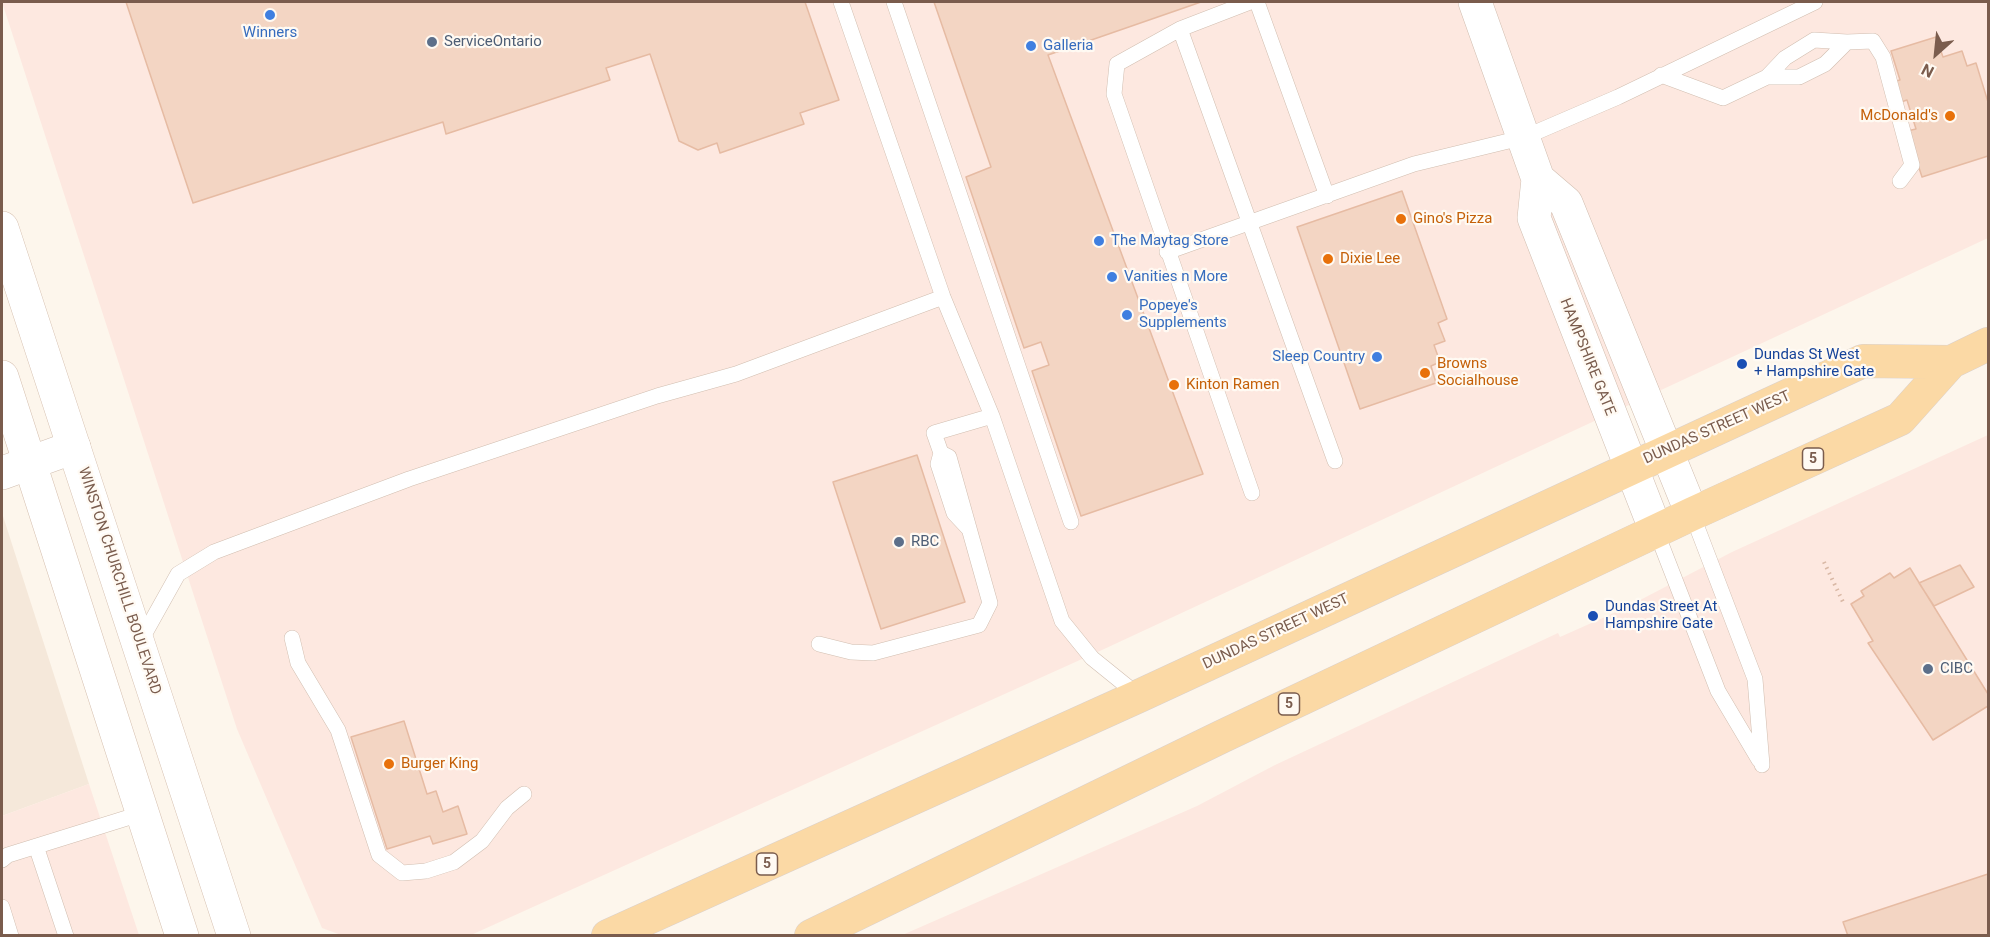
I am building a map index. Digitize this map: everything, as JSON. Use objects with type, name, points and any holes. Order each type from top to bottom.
[{"type":"main road","name":"HAMPSHIRE GATE","points":[[1475,2],[1525,137],[1538,179],[1534,218],[1656,531]]},
{"type":"main road","points":[[1538,179],[1566,203],[1692,514]]},
{"type":"main road","name":"WINSTON CHURCHILL BOULEVARD","points":[[2,228],[140,642],[234,936]]},
{"type":"main road","name":"DUNDAS STREET WEST","points":[[811,936],[1223,735],[1692,514],[1900,419],[1951,362],[1989,344]]},
{"type":"main road","name":"DUNDAS STREET WEST","points":[[608,936],[1139,696],[1631,467],[1863,362],[1951,362]]},
{"type":"main road","points":[[2,377],[15,468],[143,813],[182,936]]},
{"type":"main road","points":[[15,468],[74,447]]},
{"type":"lane","points":[[841,2],[943,297],[992,416],[1062,621],[1092,658],[1139,696]]},
{"type":"lane","points":[[894,2],[1071,522]]},
{"type":"lane","points":[[1250,2],[1180,29],[1117,63],[1114,94],[1252,493]]},
{"type":"lane","points":[[1257,2],[1327,196]]},
{"type":"lane","points":[[1167,252],[1414,164],[1525,137],[1618,97],[1815,2]]},
{"type":"lane","points":[[1180,29],[1335,461]]},
{"type":"lane","points":[[1660,75],[1723,98],[1767,77],[1785,57],[1814,40],[1873,41],[1883,57],[1912,165],[1900,181]]},
{"type":"lane","points":[[1767,77],[1799,77],[1825,64],[1847,42]]},
{"type":"lane","points":[[140,642],[178,574],[214,552],[314,512],[657,396],[736,374],[943,297]]},
{"type":"lane","points":[[819,644],[851,652],[873,653],[980,625],[990,603],[971,531],[954,513],[938,464],[941,453],[934,433],[992,416]]},
{"type":"lane","points":[[1656,531],[1718,691],[1762,765],[1752,670],[1692,514]]},
{"type":"lane","points":[[292,638],[298,663],[338,730],[379,855],[402,873],[426,871],[454,862],[482,841],[507,808],[524,794]]},
{"type":"lane","points":[[2,860],[36,846],[143,813]]},
{"type":"lane","points":[[36,846],[46,893],[63,935]]},
{"type":"lane","points":[[4,907],[11,936]]},
{"type":"path","points":[[1824,562],[1843,602]]},
{"type":"shaded area","points":[[2,2],[1988,2],[1988,238],[1102,650],[471,935],[341,935],[322,928],[237,729]]},
{"type":"shaded area","points":[[1988,435],[1988,935],[900,936],[1197,806],[1275,765],[1558,633],[1560,637],[1623,609],[1732,552]]},
{"type":"shaded area","points":[[2,513],[89,784],[2,816]]},
{"type":"shaded area","points":[[89,784],[139,935],[2,936],[2,816]]},
{"type":"building","points":[[126,2],[805,2],[839,100],[800,113],[804,124],[720,153],[717,143],[698,150],[679,141],[650,54],[606,68],[610,80],[446,134],[443,122],[193,203]]},
{"type":"building","points":[[934,2],[1201,2],[1048,55],[1203,474],[1081,516],[1032,371],[1049,365],[1041,342],[1024,348],[966,177],[991,167]]},
{"type":"building","name":"McDonald's","points":[[1936,37],[1943,57],[1962,51],[1967,66],[1976,63],[1988,102],[1988,156],[1922,177],[1907,131],[1916,129],[1907,100],[1898,103],[1892,82],[1900,80],[1891,51]]},
{"type":"building","points":[[1402,191],[1447,319],[1438,323],[1445,341],[1434,345],[1440,362],[1431,366],[1436,383],[1360,409],[1297,227]]},
{"type":"building","name":"RBC","points":[[917,455],[965,602],[881,629],[833,482]]},
{"type":"building","points":[[1960,565],[1974,587],[1934,606],[1919,583]]},
{"type":"building","name":"CIBC","points":[[1910,568],[1988,694],[1988,706],[1933,740],[1868,643],[1873,641],[1851,604],[1864,596],[1861,591],[1890,573],[1894,578]]},
{"type":"building","name":"Burger King","points":[[404,721],[427,794],[436,791],[443,812],[458,806],[467,834],[433,844],[430,836],[387,849],[351,737]]},
{"type":"building","points":[[1988,874],[1988,936],[1848,936],[1843,922]]},
{"type":"place","name":"Winners","points":[[270,15]]},
{"type":"place","name":"ServiceOntario","points":[[432,42]]},
{"type":"place","name":"Galleria","points":[[1031,46]]},
{"type":"place","name":"McDonald's","points":[[1950,116]]},
{"type":"place","name":"Gino's Pizza","points":[[1401,219]]},
{"type":"place","name":"The Maytag Store","points":[[1099,241]]},
{"type":"place","name":"Dixie Lee","points":[[1328,259]]},
{"type":"place","name":"Vanities n More","points":[[1112,277]]},
{"type":"place","name":"Popeye's Supplements","points":[[1127,315]]},
{"type":"place","name":"Sleep Country","points":[[1377,357]]},
{"type":"place","name":"Dundas St West + Hampshire Gate","points":[[1742,364]]},
{"type":"place","name":"Browns Socialhouse","points":[[1425,373]]},
{"type":"place","name":"Kinton Ramen","points":[[1174,385]]},
{"type":"place","name":"RBC","points":[[899,542]]},
{"type":"place","name":"Dundas Street At Hampshire Gate","points":[[1593,616]]},
{"type":"place","name":"CIBC","points":[[1928,669]]},
{"type":"place","name":"Burger King","points":[[389,764]]}]
